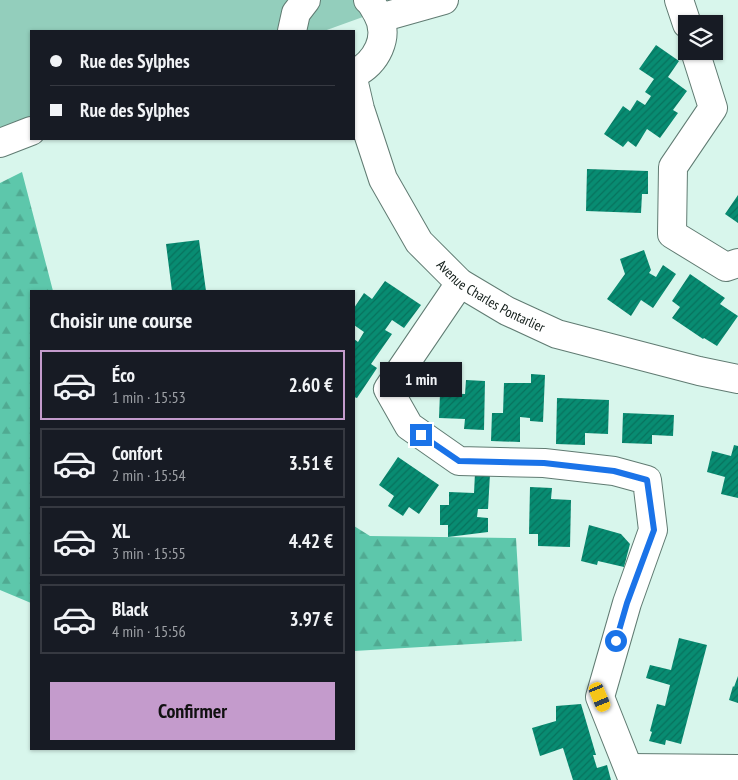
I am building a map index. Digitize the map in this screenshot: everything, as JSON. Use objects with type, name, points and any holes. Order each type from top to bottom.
[{"type":"street","points":[[292,30],[296,13],[306,0]]},
{"type":"street","points":[[355,74],[364,69],[374,58],[380,46],[382,32],[374,9],[444,0]]},
{"type":"street","points":[[679,0],[683,15]]},
{"type":"street","points":[[698,60],[713,108],[673,167],[672,234],[726,267],[738,263]]},
{"type":"street","name":"Avenue Charles Pontarlier","points":[[355,87],[360,109],[383,179],[419,242],[460,283],[507,311],[557,334],[738,379]]},
{"type":"street","points":[[0,143],[30,131]]},
{"type":"street","points":[[460,283],[388,388],[409,426],[459,461],[553,464],[614,471],[647,480],[654,530],[627,603],[600,697],[631,774],[738,769]]},
{"type":"green space","points":[[0,0],[410,0],[327,30],[30,30],[30,138],[0,149]]},
{"type":"green space","points":[[22,172],[53,290],[30,290],[30,603],[0,590],[0,183]]},
{"type":"green space","points":[[355,527],[370,536],[516,538],[522,641],[355,651]]},
{"type":"building","points":[[656,45],[679,61],[668,77],[687,91],[673,110],[678,113],[660,138],[647,129],[636,147],[628,141],[623,147],[604,134],[623,106],[630,111],[637,100],[645,105],[651,96],[645,92],[654,79],[639,69]]},
{"type":"building","points":[[587,169],[648,171],[648,194],[642,194],[641,213],[586,211]]},
{"type":"building","points":[[738,195],[738,223],[725,214]]},
{"type":"building","points":[[199,240],[206,290],[172,290],[166,244]]},
{"type":"building","points":[[644,250],[651,270],[649,273],[656,277],[663,265],[676,274],[653,308],[641,300],[631,316],[607,299],[625,274],[620,259]]},
{"type":"building","points":[[690,274],[725,298],[720,304],[738,316],[717,346],[672,318],[680,307],[672,301]]},
{"type":"building","points":[[385,281],[421,305],[404,328],[392,320],[385,330],[392,334],[371,364],[377,368],[357,398],[355,397],[355,340],[358,342],[364,332],[355,326],[355,306],[364,293],[372,299]]},
{"type":"building","points":[[531,374],[545,375],[543,422],[530,421],[530,418],[520,417],[520,442],[491,441],[492,413],[503,413],[504,383],[531,383]]},
{"type":"building","points":[[466,380],[485,381],[484,430],[464,429],[465,419],[439,418],[440,393],[465,394]]},
{"type":"building","points":[[557,398],[609,400],[608,434],[585,433],[585,445],[556,444]]},
{"type":"building","points":[[623,413],[674,415],[673,436],[652,435],[652,444],[622,443]]},
{"type":"building","points":[[734,445],[738,446],[738,498],[721,494],[725,477],[707,472],[712,451],[731,456]]},
{"type":"building","points":[[398,457],[439,485],[419,514],[409,507],[403,516],[388,506],[394,496],[379,485]]},
{"type":"building","points":[[475,473],[490,474],[488,509],[478,509],[477,517],[488,518],[488,532],[448,537],[448,525],[440,525],[440,505],[449,505],[449,492],[474,493]]},
{"type":"building","points":[[530,487],[552,488],[551,499],[571,500],[570,547],[538,546],[538,534],[529,534]]},
{"type":"building","points":[[589,525],[621,534],[630,544],[624,567],[598,561],[597,565],[581,561]]},
{"type":"building","points":[[679,638],[707,645],[681,744],[666,740],[665,745],[649,741],[657,704],[665,706],[670,685],[646,678],[650,665],[671,670]]},
{"type":"building","points":[[738,676],[738,703],[729,700]]},
{"type":"building","points":[[581,704],[596,755],[593,755],[597,768],[607,765],[611,780],[573,780],[563,748],[540,756],[532,728],[556,721],[556,706]]},
{"type":"route","points":[[421,435],[459,461],[544,463],[614,471],[647,480],[654,530],[627,603],[616,641]]}]
